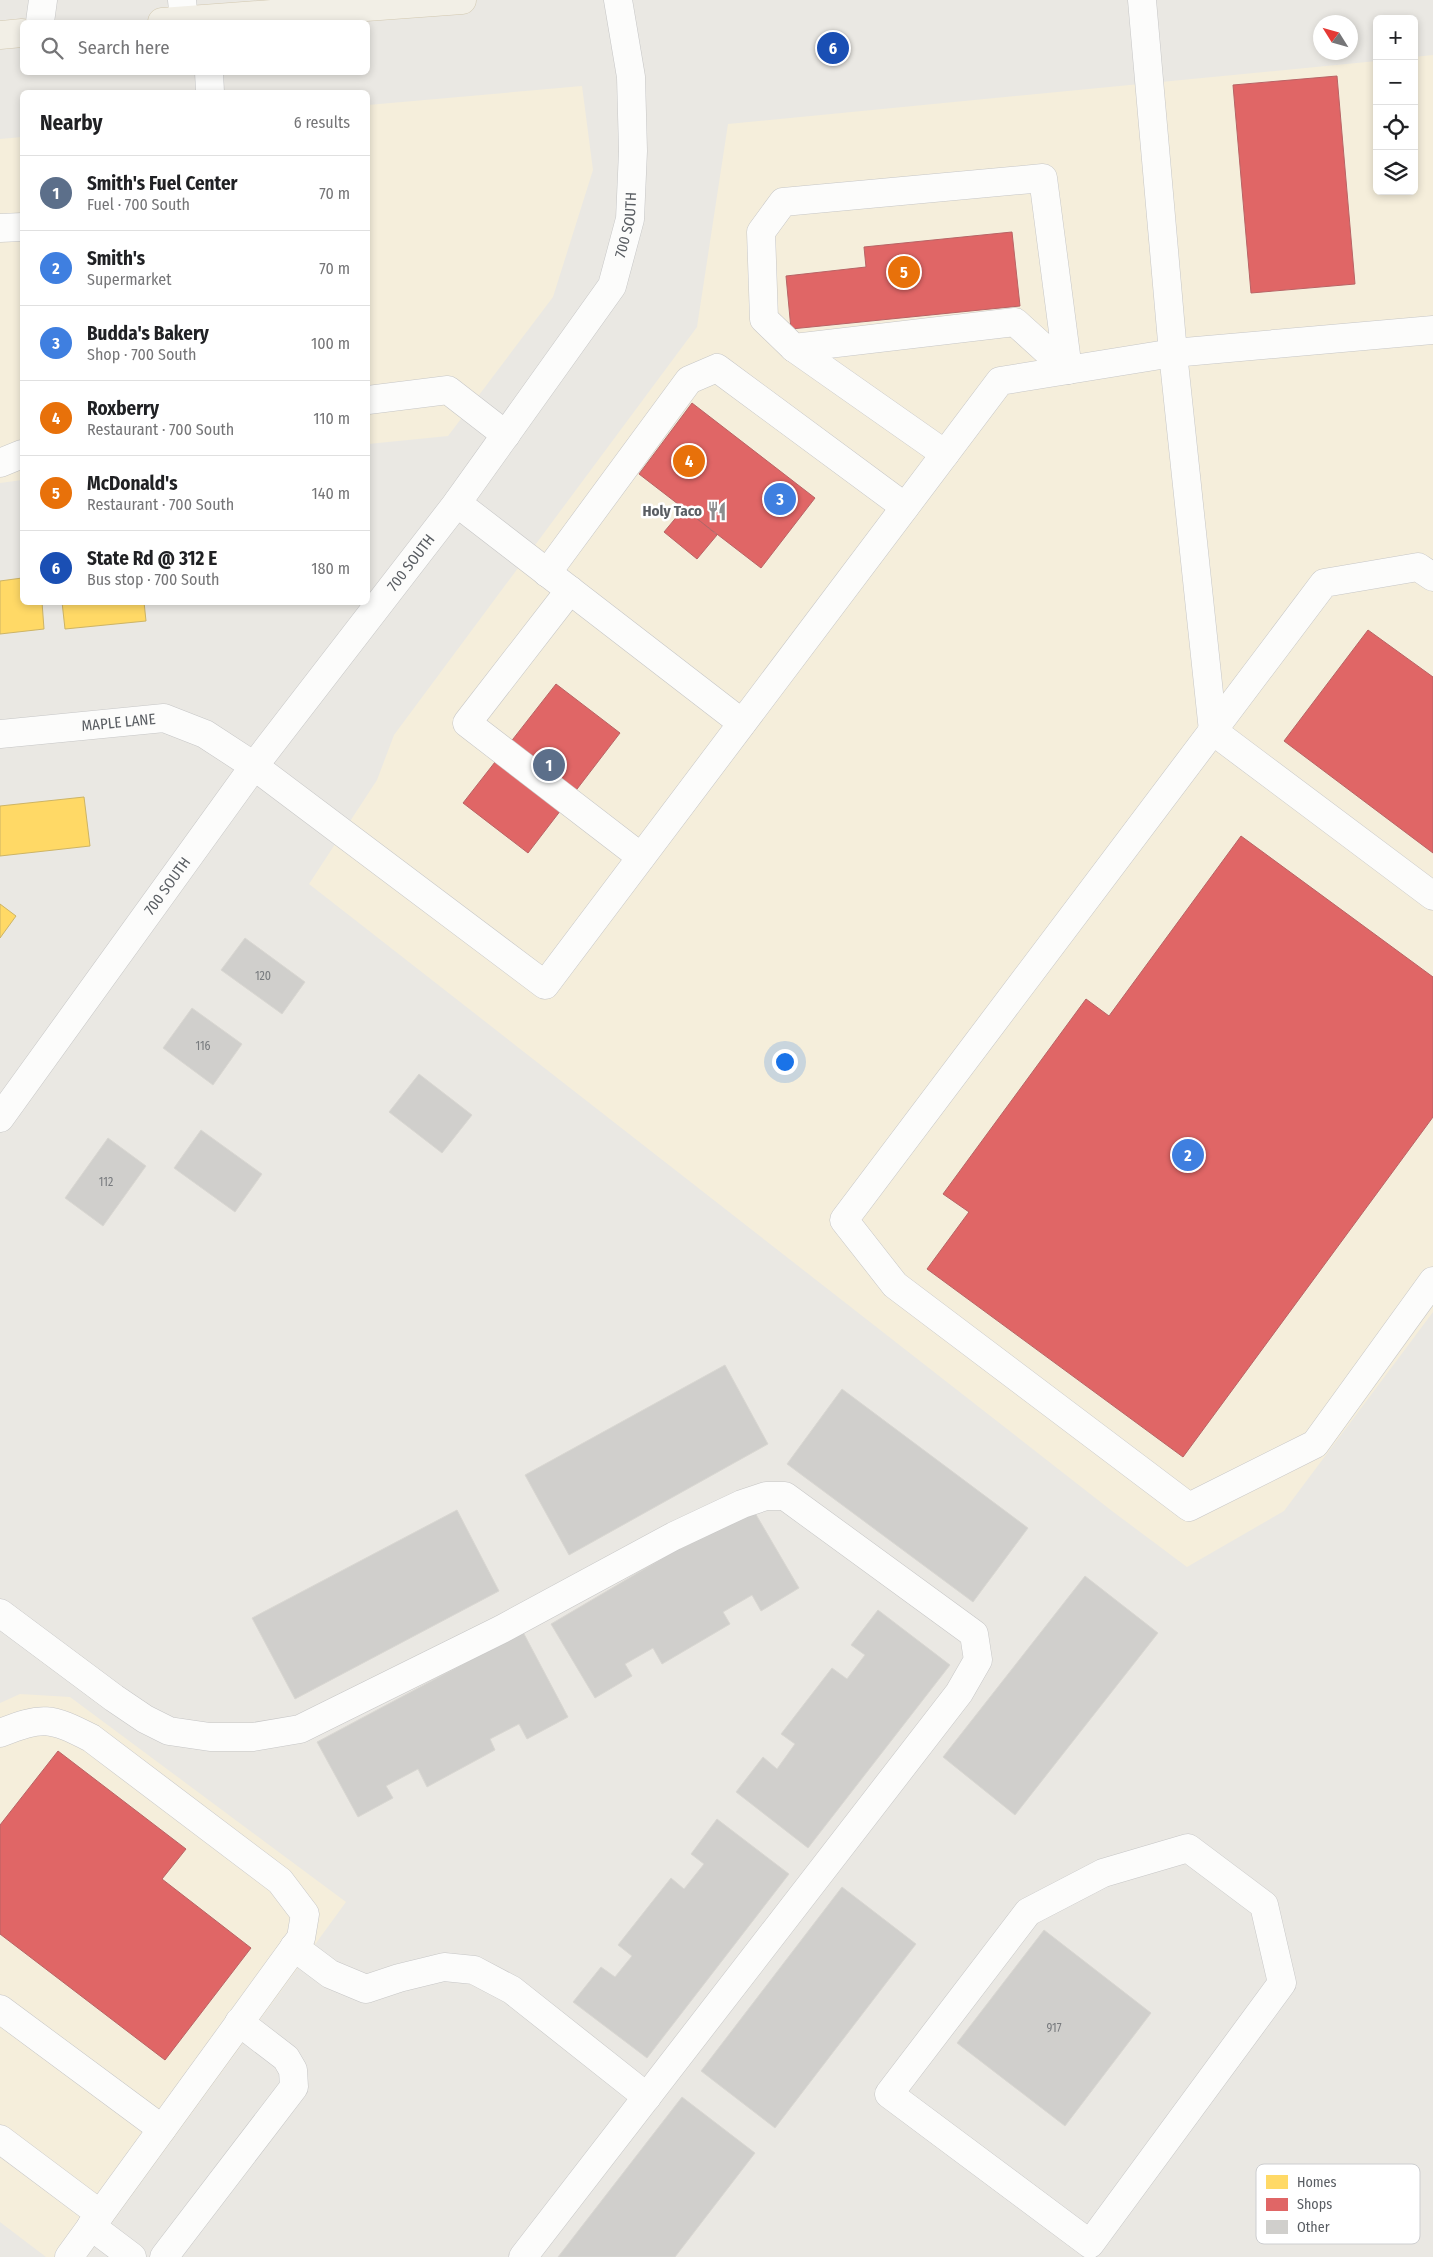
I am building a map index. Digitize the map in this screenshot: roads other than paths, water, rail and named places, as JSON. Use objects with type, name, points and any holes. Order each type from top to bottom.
[{"type":"main road","points":[[188,17],[462,0]]},
{"type":"main road","points":[[0,35],[20,33]]},
{"type":"street","points":[[40,20],[43,0]]},
{"type":"street","name":"700 SOUTH","points":[[0,1118],[254,766],[457,503],[612,286],[630,219],[633,150],[631,77],[618,0]]},
{"type":"street","points":[[1142,0],[1173,353],[1213,731],[1433,896]]},
{"type":"street","points":[[209,75],[210,90]]},
{"type":"street","points":[[945,454],[794,348],[764,319],[761,232],[783,202],[1043,178],[1068,370]]},
{"type":"street","points":[[0,228],[20,227]]},
{"type":"street","points":[[794,348],[1014,322],[1068,370]]},
{"type":"street","points":[[570,590],[467,723],[641,857],[1000,381],[1173,353],[1433,330]]},
{"type":"street","points":[[547,572],[689,380],[717,368],[905,507]]},
{"type":"street","points":[[370,400],[448,390],[506,435]]},
{"type":"street","points":[[0,462],[20,455]]},
{"type":"street","points":[[457,503],[742,723]]},
{"type":"street","points":[[1433,577],[1418,567],[1324,583],[844,1220],[895,1285],[1189,1507],[1315,1444],[1433,1281]]},
{"type":"street","name":"MAPLE LANE","points":[[0,734],[164,718],[205,734],[254,766],[545,985],[641,857]]},
{"type":"street","points":[[0,1613],[114,1698],[145,1719],[169,1731],[210,1737],[252,1737],[300,1729],[502,1629],[674,1536],[742,1504],[766,1496],[785,1496],[974,1634],[978,1660],[959,1693],[523,2257]]},
{"type":"street","points":[[0,1733],[32,1720],[62,1723],[91,1738],[280,1881],[305,1914],[301,1938],[69,2257]]},
{"type":"street","points":[[1188,1848],[1264,1905],[1282,1983],[1091,2250],[889,2094],[1028,1912],[1103,1873],[1188,1848]]},
{"type":"street","points":[[294,1947],[330,1974],[366,1989],[399,1978],[444,1967],[474,1970],[512,1990],[647,2097]]},
{"type":"street","points":[[0,2009],[162,2129]]},
{"type":"street","points":[[164,2257],[294,2087],[293,2070],[286,2058],[239,2022]]},
{"type":"street","points":[[0,2139],[96,2220],[132,2257]]},
{"type":"place","name":"State Rd @ 312 E","points":[[833,48]]},
{"type":"place","name":"McDonald's","points":[[904,272]]},
{"type":"place","name":"Roxberry","points":[[689,461]]},
{"type":"place","name":"Budda's Bakery","points":[[780,499]]},
{"type":"place","name":"Holy Taco","points":[[717,511]]},
{"type":"place","name":"Smith's Fuel Center","points":[[549,765]]},
{"type":"place","name":"Smith's","points":[[1188,1155]]}]
